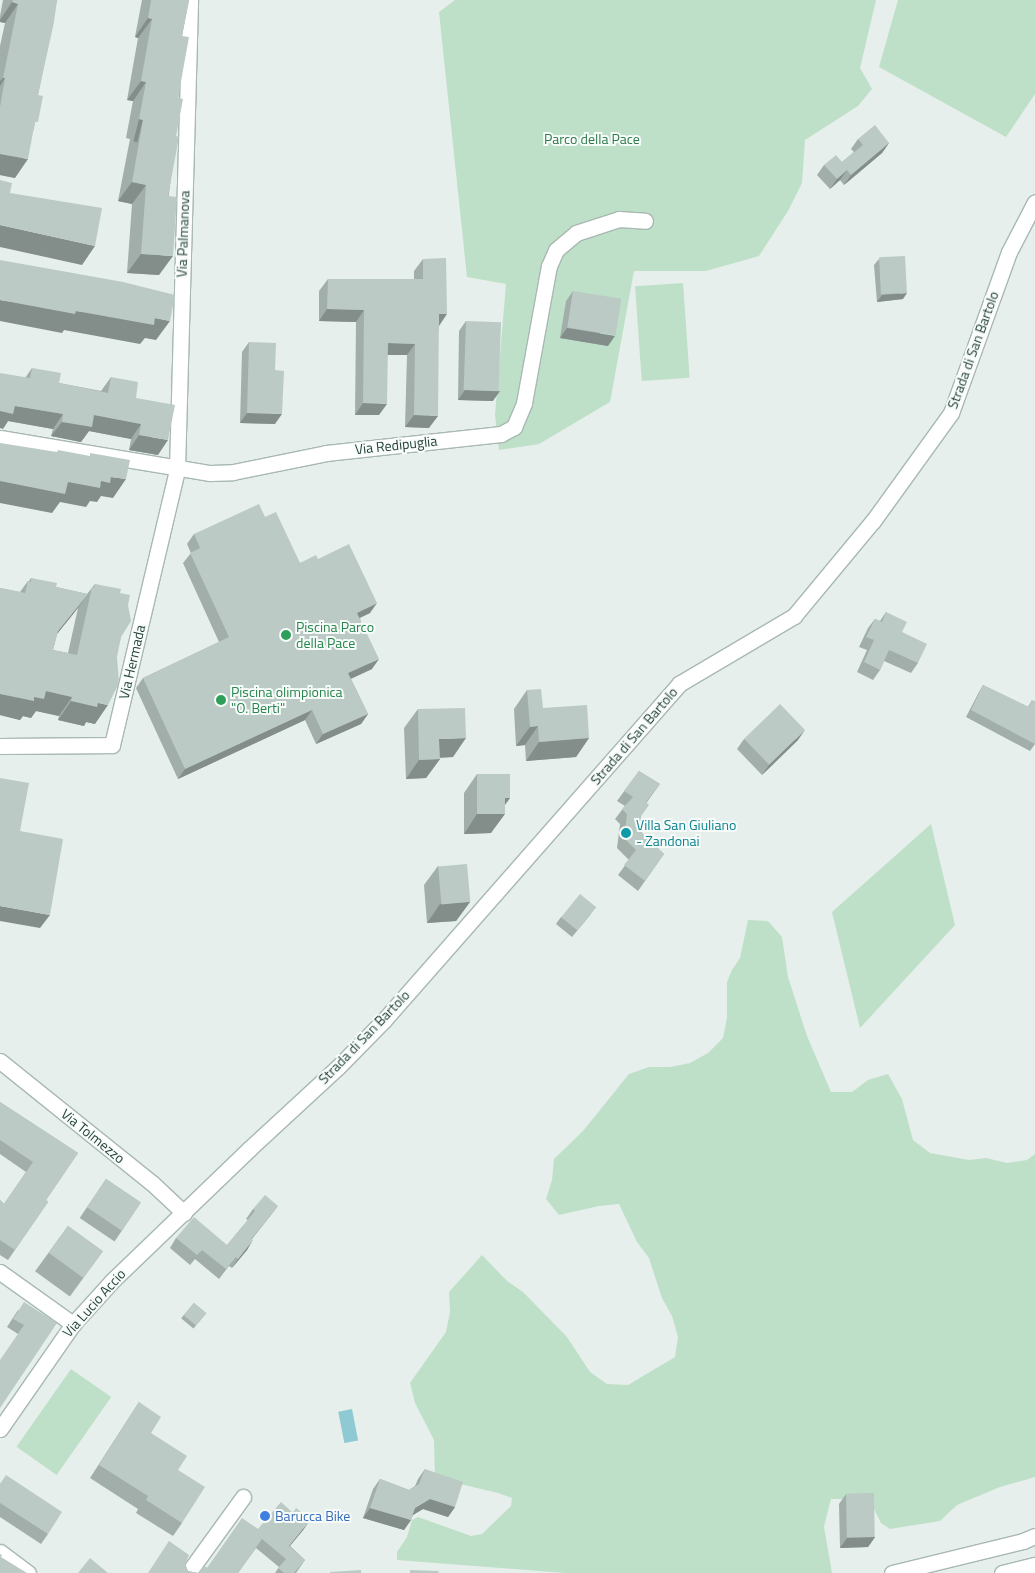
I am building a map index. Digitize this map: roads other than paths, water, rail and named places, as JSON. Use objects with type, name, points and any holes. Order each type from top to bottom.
[{"type":"street","name":"Via Palmanova","points":[[177,469],[190,0]]},
{"type":"street","name":"Strada di San Bartolo","points":[[184,1213],[385,1019],[679,684],[794,616],[873,521],[951,413],[1008,252],[1035,202]]},
{"type":"street","name":"Via Redipuglia","points":[[0,438],[210,473],[233,472],[336,452],[501,434],[514,427],[524,403],[549,266],[556,250],[576,233],[619,219],[644,221]]},
{"type":"street","points":[[162,294],[181,297]]},
{"type":"street","name":"Via Hermada","points":[[0,746],[112,745],[177,469]]},
{"type":"street","name":"Via Tolmezzo","points":[[0,1061],[152,1183],[184,1213]]},
{"type":"street","name":"Via Lucio Accio","points":[[0,1429],[73,1324],[112,1281],[184,1213]]},
{"type":"street","points":[[0,1272],[73,1324]]},
{"type":"street","points":[[188,1573],[243,1497]]},
{"type":"street","points":[[892,1573],[1023,1541],[1035,1536]]},
{"type":"street","points":[[0,1552],[28,1573]]},
{"type":"street","points":[[1002,1573],[1035,1565]]},
{"type":"water","points":[[352,1409],[358,1440],[344,1443],[338,1412]]},
{"type":"place","name":"Piscina Parco della Pace","points":[[286,635]]},
{"type":"place","name":"Piscina olimpionica \"O. Berti\"","points":[[221,700]]},
{"type":"place","name":"Villa San Giuliano - Zandonai","points":[[626,833]]},
{"type":"place","name":"Barucca Bike","points":[[265,1516]]},
{"type":"park label","name":"Parco della Pace","points":[[592,139]]}]
